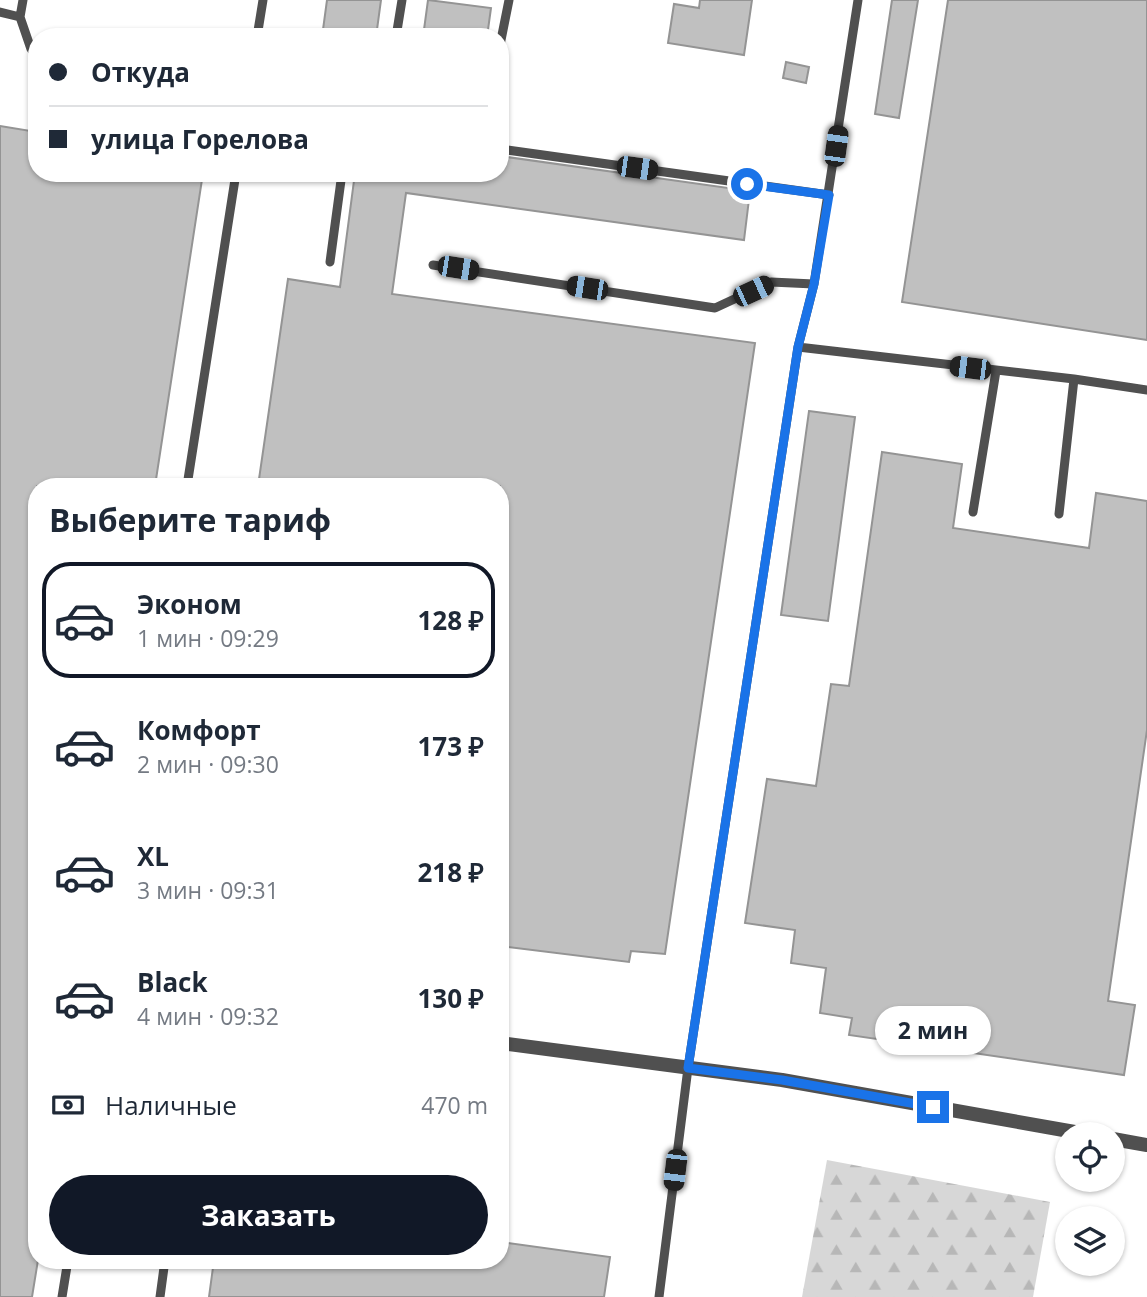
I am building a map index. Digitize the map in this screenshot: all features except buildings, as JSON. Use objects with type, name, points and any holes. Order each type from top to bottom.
[{"type":"street","points":[[509,1044],[782,1080],[1055,1128]]},
{"type":"street","points":[[1125,1141],[1147,1145]]},
{"type":"lane","points":[[23,0],[20,17],[28,41]]},
{"type":"lane","points":[[258,28],[263,0]]},
{"type":"lane","points":[[397,28],[402,0]]},
{"type":"lane","points":[[503,28],[509,0]]},
{"type":"lane","points":[[659,1297],[688,1068],[798,347],[814,284],[858,0]]},
{"type":"lane","points":[[0,12],[20,17]]},
{"type":"lane","points":[[509,150],[829,195]]},
{"type":"lane","points":[[188,478],[235,182]]},
{"type":"lane","points":[[330,262],[341,182]]},
{"type":"lane","points":[[433,265],[715,308],[771,282],[814,284]]},
{"type":"lane","points":[[798,347],[1147,390]]},
{"type":"lane","points":[[973,512],[996,371]]},
{"type":"lane","points":[[1059,514],[1074,379]]},
{"type":"lane","points":[[62,1297],[67,1269]]},
{"type":"lane","points":[[160,1297],[164,1269]]},
{"type":"green space","points":[[827,1160],[1050,1202],[1033,1297],[802,1297]]},
{"type":"route","points":[[747,184],[829,195],[814,284],[798,347],[688,1068],[782,1080],[933,1107]]}]
